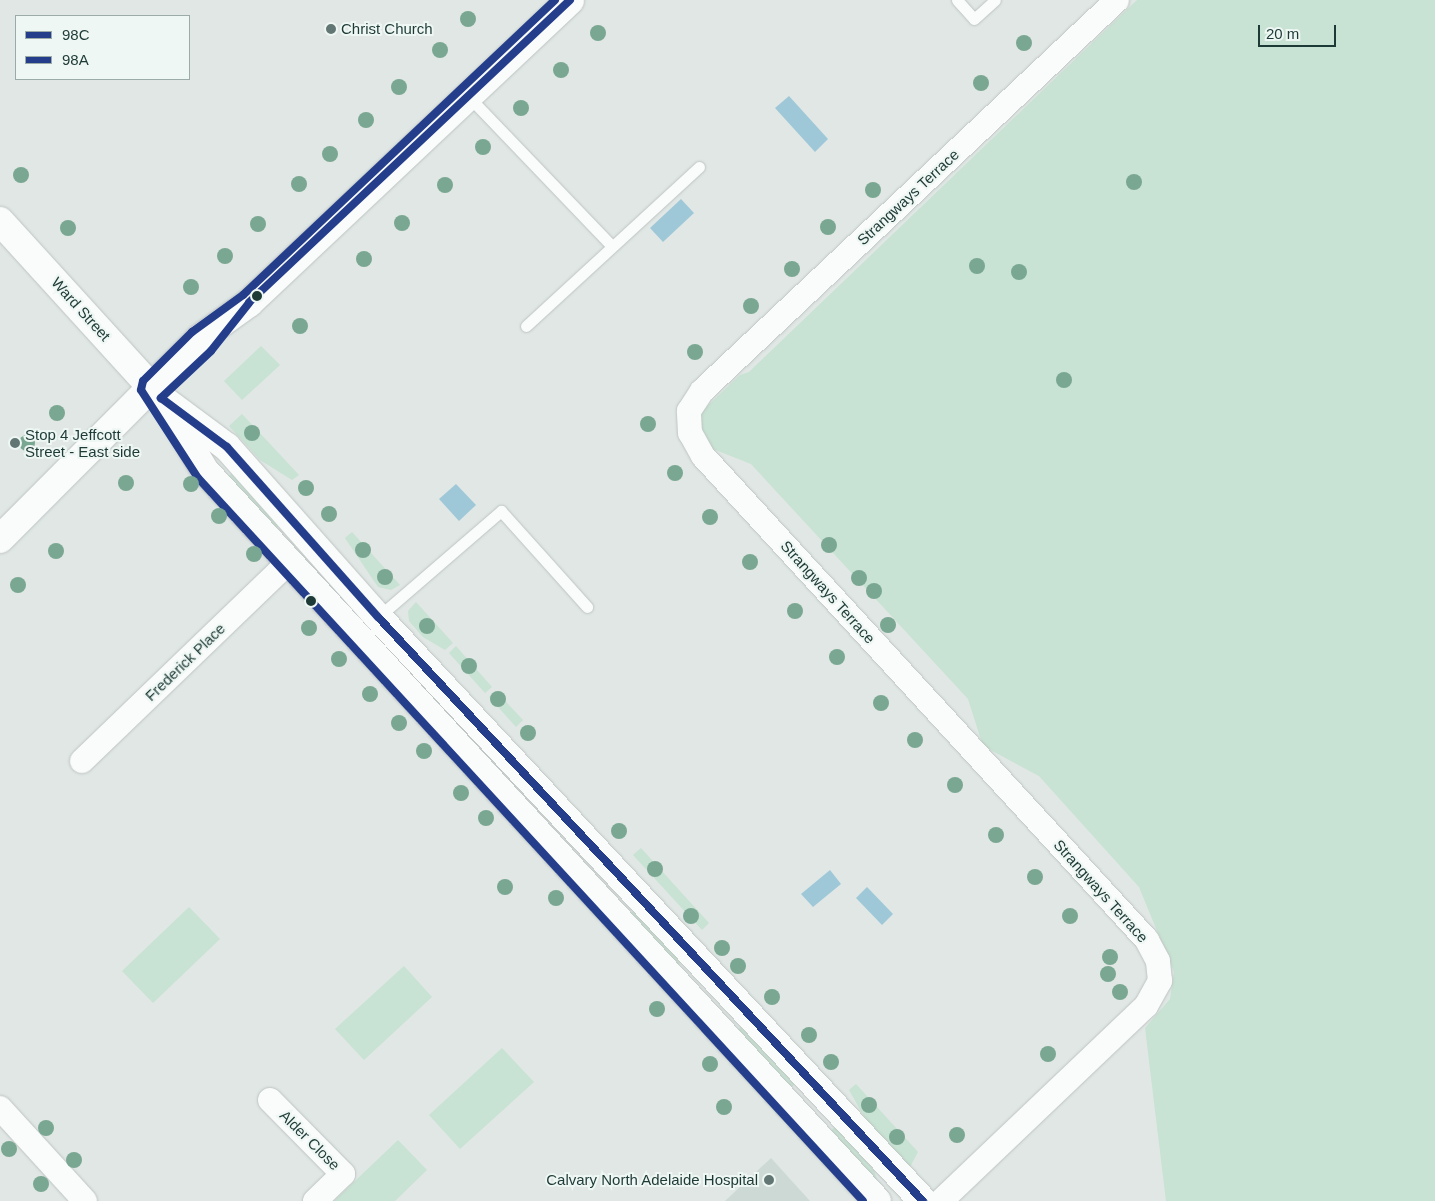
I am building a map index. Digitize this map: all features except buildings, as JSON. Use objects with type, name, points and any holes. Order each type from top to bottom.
[{"type":"street","points":[[0,539],[68,470],[156,392],[211,351],[249,302],[570,0]]},
{"type":"street","name":"Strangways Terrace","points":[[941,1201],[1150,1002],[1160,981],[1158,961],[1147,940],[703,456],[690,433],[689,410],[702,391],[1118,0]]},
{"type":"street","name":"Ward Street","points":[[0,221],[156,392],[227,447],[713,999],[806,1101],[877,1201]]},
{"type":"street","name":"Ward Street","points":[[156,392],[205,470],[355,637],[713,999]]},
{"type":"street","name":"Frederick Place","points":[[82,760],[288,563]]},
{"type":"street","name":"Alder Close","points":[[270,1100],[343,1174],[315,1201]]},
{"type":"street","name":"Ward Street","points":[[806,1101],[924,1201]]},
{"type":"street","points":[[0,1108],[85,1201]]},
{"type":"lane","points":[[957,0],[974,19],[995,0]]},
{"type":"lane","points":[[468,96],[612,246]]},
{"type":"lane","points":[[526,326],[699,167]]},
{"type":"lane","points":[[355,637],[501,511],[587,607]]},
{"type":"shaded area","name":"Calvary North Adelaide Hospital","points":[[771,1158],[810,1201],[725,1201]]},
{"type":"green space","points":[[1137,0],[1435,0],[1435,1201],[1166,1201],[1145,1028],[1170,999],[1174,972],[1139,887],[1039,776],[983,746],[968,699],[751,464],[708,447],[698,420],[700,413],[740,375],[749,372]]},
{"type":"green space","points":[[261,346],[280,365],[242,400],[224,381]]},
{"type":"green space","points":[[242,414],[299,475],[292,480],[260,460],[229,426]]},
{"type":"green space","points":[[235,470],[282,522],[274,530],[227,478]]},
{"type":"green space","points":[[352,532],[400,585],[391,590],[378,587],[345,538]]},
{"type":"green space","points":[[416,602],[453,643],[445,650],[423,637],[409,621],[408,611]]},
{"type":"green space","points":[[456,646],[492,687],[485,693],[449,653]]},
{"type":"green space","points":[[496,691],[523,720],[516,727],[489,697]]},
{"type":"green space","points":[[641,848],[709,923],[702,930],[633,855]]},
{"type":"green space","points":[[189,907],[220,939],[153,1003],[122,971]]},
{"type":"green space","points":[[636,909],[682,961],[674,969],[627,916]]},
{"type":"green space","points":[[404,966],[432,997],[364,1060],[335,1029]]},
{"type":"green space","points":[[741,1027],[790,1077],[795,1084],[788,1090],[735,1032]]},
{"type":"green space","points":[[502,1048],[534,1082],[460,1149],[429,1115]]},
{"type":"green space","points":[[856,1084],[918,1152],[910,1167],[866,1120],[849,1090]]},
{"type":"green space","points":[[835,1127],[874,1170],[879,1186],[827,1134]]},
{"type":"green space","points":[[398,1140],[427,1170],[395,1201],[334,1201]]},
{"type":"water","points":[[789,96],[828,139],[815,152],[775,108]]},
{"type":"water","points":[[681,199],[694,213],[663,242],[650,228]]},
{"type":"water","points":[[456,484],[476,505],[459,521],[439,499]]},
{"type":"water","points":[[830,870],[841,884],[813,907],[801,894]]},
{"type":"water","points":[[867,887],[893,914],[882,925],[856,898]]},
{"type":"transit line","name":"98A","points":[[555,0],[243,295],[192,332],[143,381],[141,390],[198,478],[863,1201]]},
{"type":"transit line","name":"98C","points":[[570,0],[249,303],[211,351],[161,398],[227,447],[378,617],[923,1201]]},
{"type":"place","name":"Christ Church","points":[[331,29]]},
{"type":"place","name":"Stop 4 Jeffcott Street - East side","points":[[15,443]]},
{"type":"place","name":"Calvary North Adelaide Hospital","points":[[769,1180]]}]
